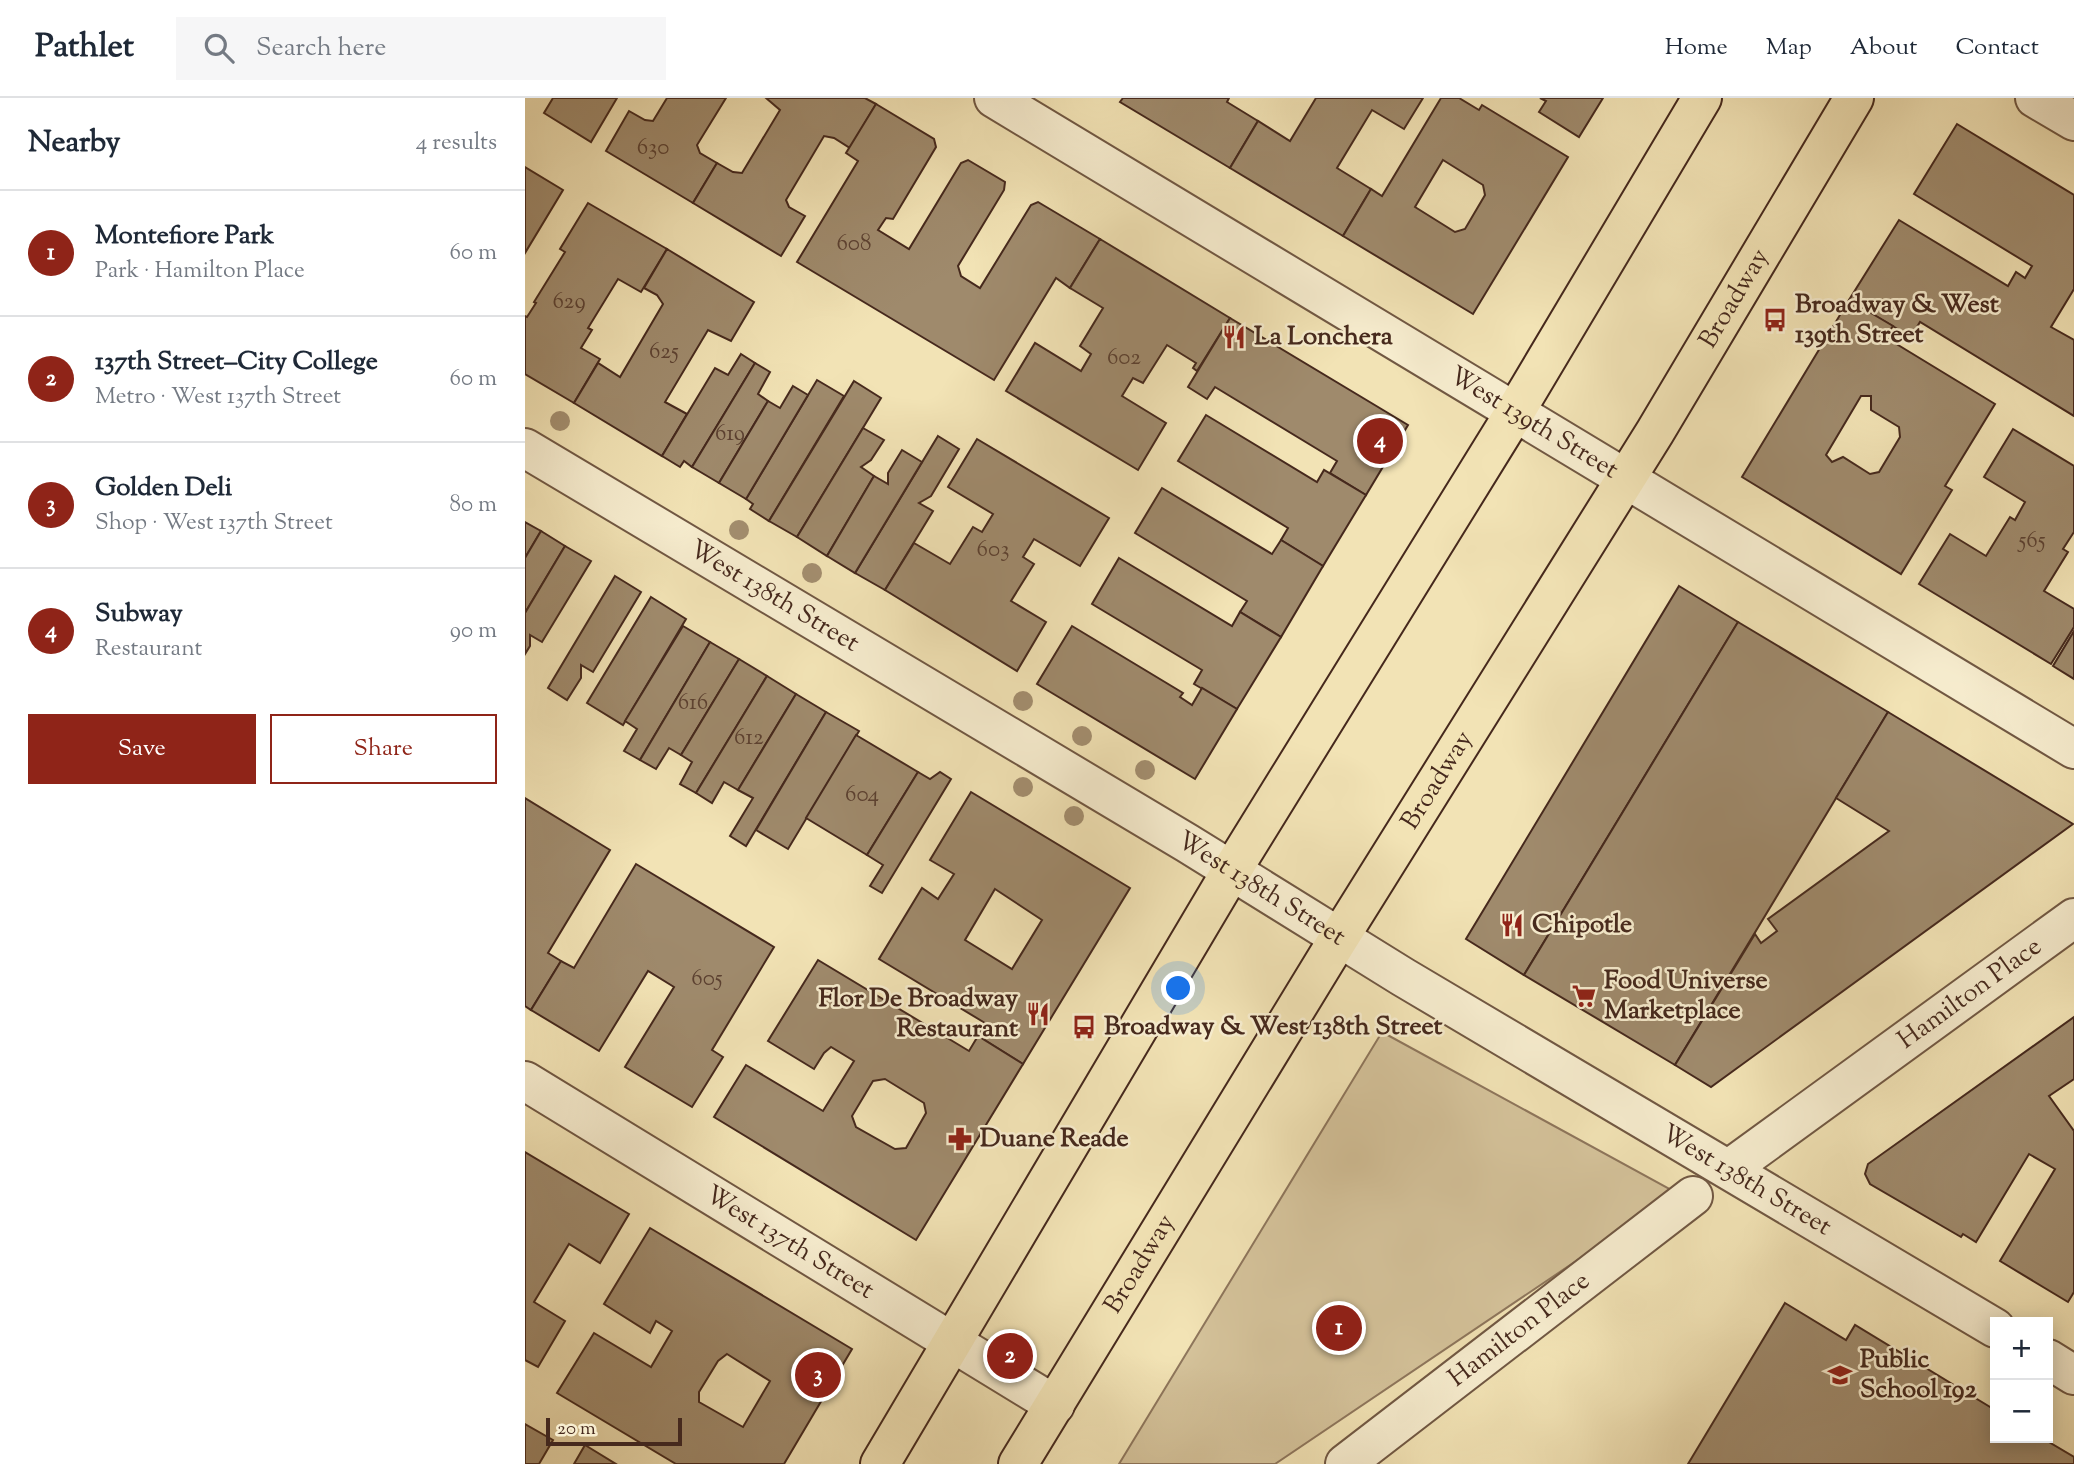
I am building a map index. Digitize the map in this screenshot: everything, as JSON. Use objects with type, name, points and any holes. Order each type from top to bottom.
[{"type":"main road","points":[[880,1464],[1232,870],[1515,412],[1702,98]]},
{"type":"main road","name":"Broadway","points":[[1018,1464],[1339,938],[1626,478],[1854,98]]},
{"type":"street","name":"West 139th Street","points":[[995,98],[2074,749]]},
{"type":"street","points":[[2035,98],[2074,121]]},
{"type":"street","name":"West 138th Street","points":[[525,448],[1232,870],[1339,938],[1990,1325]]},
{"type":"street","name":"Hamilton Place","points":[[1729,1169],[2074,918]]},
{"type":"street","name":"West 137th Street","points":[[525,1082],[1055,1405]]},
{"type":"street","name":"Hamilton Place","points":[[1345,1464],[1693,1196]]},
{"type":"street","points":[[2053,1362],[2074,1375]]},
{"type":"shaded area","points":[[1382,1032],[1677,1193],[1275,1464],[1119,1464]]},
{"type":"building","points":[[553,98],[617,98],[591,142],[544,113]]},
{"type":"building","points":[[667,98],[726,98],[697,145],[700,153],[717,163],[693,203],[606,151],[629,111],[645,120],[653,121]]},
{"type":"building","points":[[766,98],[865,98],[876,104],[850,148],[834,138],[824,136],[786,200],[789,207],[805,216],[781,256],[693,203],[717,163],[733,172],[742,173],[780,110]]},
{"type":"building","points":[[1123,98],[1229,98],[1227,102],[1258,121],[1230,168],[1120,102]]},
{"type":"building","points":[[1316,98],[1423,98],[1404,129],[1372,110],[1337,168],[1371,189],[1343,236],[1230,168],[1258,121],[1290,141]]},
{"type":"building","points":[[1441,98],[1459,98],[1479,110],[1482,105],[1568,157],[1473,314],[1343,236],[1371,189],[1382,196]],"holes":[[[1443,160],[1483,185],[1485,195],[1465,229],[1455,232],[1415,207]]]},
{"type":"building","points":[[1540,98],[1603,98],[1579,137],[1539,112],[1546,101]]},
{"type":"building","points":[[876,104],[934,139],[936,147],[893,219],[886,218],[878,230],[909,249],[961,163],[968,160],[1005,182],[1004,190],[958,266],[961,276],[980,288],[1031,205],[1038,202],[1100,239],[1070,288],[1056,278],[994,380],[797,262],[858,161],[846,153]]},
{"type":"building","points":[[1957,124],[2074,195],[2074,289],[2051,327],[2074,340],[2074,416],[1920,322],[1911,337],[1849,300],[1899,220],[2008,286],[2016,272],[2025,278],[2032,266],[1914,194]]},
{"type":"building","points":[[525,167],[563,190],[525,253]]},
{"type":"building","points":[[588,203],[667,249],[641,292],[618,279],[588,328],[592,330],[581,348],[600,359],[574,403],[525,374],[525,316],[527,317],[536,303],[534,302],[565,252],[560,249]]},
{"type":"building","points":[[1100,239],[1230,318],[1197,371],[1193,368],[1196,363],[1167,345],[1143,383],[1133,378],[1122,396],[1166,423],[1138,470],[1006,391],[1035,343],[1081,371],[1091,354],[1080,346],[1103,308],[1070,288]]},
{"type":"building","points":[[667,249],[754,302],[731,341],[708,330],[665,402],[687,414],[662,456],[574,403],[598,363],[620,377],[663,304],[657,295],[644,288]]},
{"type":"building","points":[[1849,300],[1893,326],[1885,337],[1995,404],[1945,486],[1952,490],[1901,574],[1742,477]],"holes":[[[1861,396],[1871,396],[1871,410],[1899,427],[1900,437],[1879,472],[1870,474],[1843,457],[1832,462],[1826,455]]]},
{"type":"building","points":[[1230,318],[1408,425],[1366,495],[1330,473],[1337,461],[1215,387],[1207,399],[1188,387]]},
{"type":"building","points":[[741,354],[755,363],[692,467],[684,461],[680,467],[662,456],[715,368],[728,375]]},
{"type":"building","points":[[755,363],[770,372],[758,394],[768,401],[719,483],[692,467]]},
{"type":"building","points":[[817,380],[844,396],[769,521],[750,509],[753,504],[746,499]]},
{"type":"building","points":[[854,381],[881,398],[797,537],[769,521]]},
{"type":"building","points":[[793,386],[808,395],[746,499],[719,483],[768,401],[780,408]]},
{"type":"building","points":[[1206,415],[1317,482],[1324,470],[1366,495],[1323,566],[1281,540],[1288,528],[1178,461]]},
{"type":"building","points":[[863,428],[884,440],[871,460],[861,467],[874,476],[827,556],[797,537]]},
{"type":"building","points":[[2013,429],[2074,466],[2074,532],[2063,549],[2068,552],[2044,591],[2074,609],[2074,627],[2051,664],[1919,584],[1950,534],[1986,556],[2010,517],[2015,520],[2025,502],[1984,477]]},
{"type":"building","points":[[938,436],[959,449],[931,496],[919,503],[933,511],[885,590],[855,573]]},
{"type":"building","points":[[977,439],[1109,518],[1080,566],[1034,539],[1023,557],[1034,564],[1011,601],[1046,622],[1017,671],[885,590],[914,543],[950,564],[973,527],[982,532],[993,514],[948,487]]},
{"type":"building","points":[[902,450],[922,462],[855,573],[827,556],[874,476],[888,484],[888,473]]},
{"type":"building","points":[[1162,488],[1272,554],[1281,540],[1323,566],[1281,637],[1240,612],[1247,601],[1135,533]]},
{"type":"building","points":[[525,522],[541,531],[525,558]]},
{"type":"building","points":[[541,531],[565,546],[525,613],[525,558]]},
{"type":"building","points":[[565,546],[591,561],[542,642],[530,635],[530,646],[525,654],[525,613]]},
{"type":"building","points":[[1119,558],[1232,626],[1240,612],[1281,637],[1237,709],[1194,684],[1202,670],[1092,604]]},
{"type":"building","points":[[615,576],[641,592],[593,672],[581,665],[581,678],[567,700],[548,688]]},
{"type":"building","points":[[1679,586],[1738,622],[1524,975],[1466,939]]},
{"type":"building","points":[[651,597],[686,619],[623,725],[587,703]]},
{"type":"building","points":[[1738,622],[1888,712],[1675,1065],[1524,975]]},
{"type":"building","points":[[683,626],[710,642],[640,760],[624,751],[637,729],[625,721]]},
{"type":"building","points":[[1072,626],[1183,693],[1180,697],[1192,705],[1202,688],[1237,709],[1195,779],[1037,684]]},
{"type":"building","points":[[2074,631],[2074,679],[2053,666]]},
{"type":"building","points":[[710,642],[739,659],[681,755],[669,748],[656,769],[640,760]]},
{"type":"building","points":[[739,659],[767,676],[696,793],[680,784],[692,762],[681,755]]},
{"type":"building","points":[[767,676],[796,694],[738,790],[724,782],[712,803],[696,793]]},
{"type":"building","points":[[796,694],[826,712],[746,846],[730,836],[753,798],[738,790]]},
{"type":"building","points":[[826,712],[859,731],[788,849],[756,830]]},
{"type":"building","points":[[1888,712],[2073,824],[1711,1087],[1675,1065],[1755,934],[1761,943],[1777,931],[1768,919],[1889,831],[1836,798]]},
{"type":"building","points":[[856,735],[918,772],[867,855],[806,818]]},
{"type":"building","points":[[918,772],[930,779],[940,772],[951,779],[882,893],[870,886],[883,865],[867,855]]},
{"type":"building","points":[[971,792],[1130,888],[1023,1064],[978,1036],[985,1023],[879,959],[922,888],[938,899],[954,874],[930,860]],"holes":[[[995,889],[1042,920],[1012,969],[965,940]]]},
{"type":"building","points":[[525,798],[610,850],[548,953],[561,961],[531,1010],[525,1006]]},
{"type":"building","points":[[636,864],[774,947],[712,1050],[723,1057],[692,1107],[625,1067],[674,987],[648,971],[599,1051],[531,1010],[561,961],[574,968]]},
{"type":"building","points":[[818,960],[969,1051],[978,1036],[1023,1064],[916,1240],[714,1117],[746,1065],[823,1111],[854,1061],[831,1047],[814,1069],[768,1041]],"holes":[[[885,1079],[924,1103],[926,1113],[906,1148],[895,1149],[856,1127],[852,1116],[873,1081]]]},
{"type":"building","points":[[2074,1017],[2074,1079],[2049,1096],[2074,1131],[2074,1292],[2068,1302],[2000,1261],[2055,1169],[2029,1154],[1976,1242],[1963,1234],[1961,1237],[1870,1184],[1865,1174],[1868,1164]]},
{"type":"building","points":[[525,1152],[629,1214],[600,1263],[569,1244],[534,1302],[565,1321],[538,1367],[525,1360]]},
{"type":"building","points":[[650,1228],[852,1349],[784,1464],[676,1464],[557,1393],[594,1333],[651,1367],[672,1331],[656,1321],[650,1333],[604,1304]],"holes":[[[727,1354],[770,1381],[743,1427],[699,1402],[699,1392],[718,1361]]]},
{"type":"building","name":"Public School 192","points":[[1785,1303],[1846,1340],[1855,1325],[1990,1407],[1990,1443],[2050,1443],[2074,1457],[2074,1464],[1688,1464]]},
{"type":"building","points":[[525,1424],[553,1440],[539,1464],[525,1464]]},
{"type":"building","points":[[585,1445],[616,1464],[574,1464]]},
{"type":"place","name":"Broadway & West 139th Street","points":[[1775,320]]},
{"type":"place","name":"La Lonchera","points":[[1234,337]]},
{"type":"place","name":"Subway","points":[[1380,441]]},
{"type":"place","name":"Chipotle","points":[[1512,925]]},
{"type":"place","name":"Food Universe Marketplace","points":[[1584,996]]},
{"type":"place","name":"Flor De Broadway Restaurant","points":[[1038,1014]]},
{"type":"place","name":"Broadway & West 138th Street","points":[[1084,1027]]},
{"type":"place","name":"Duane Reade","points":[[960,1139]]},
{"type":"place","name":"Montefiore Park","points":[[1339,1328]]},
{"type":"place","name":"137th Street–City College","points":[[1010,1356]]},
{"type":"place","name":"Golden Deli","points":[[818,1375]]},
{"type":"place","name":"Public School 192","points":[[1840,1375]]}]
